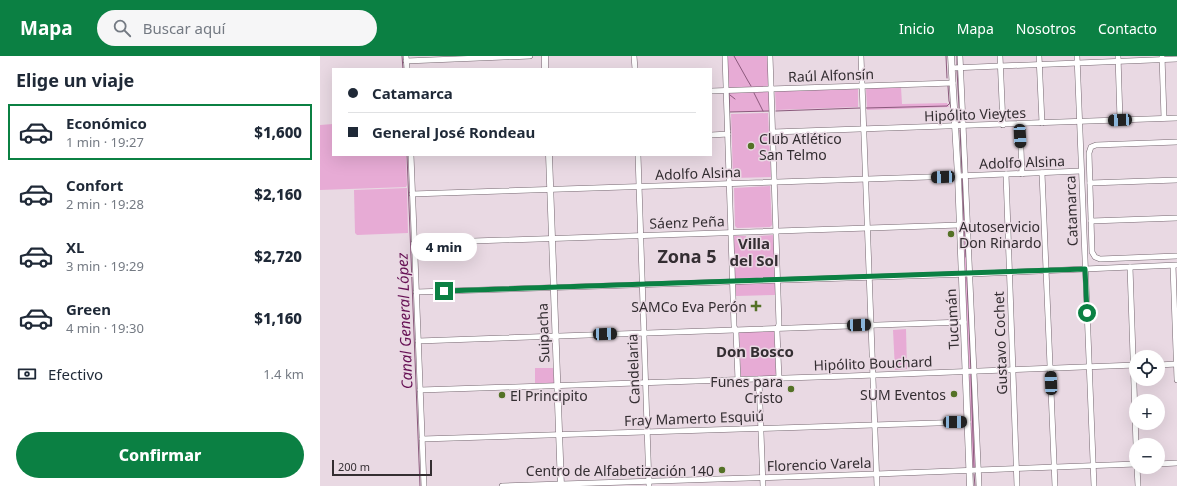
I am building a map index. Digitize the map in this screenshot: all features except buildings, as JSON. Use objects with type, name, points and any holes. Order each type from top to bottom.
[{"type":"main road","points":[[545,56],[545,68]]},
{"type":"main road","name":"Tucumán","points":[[951,56],[956,126],[970,486]]},
{"type":"main road","name":"Suipacha","points":[[548,156],[561,485]]},
{"type":"street","points":[[407,68],[406,58],[530,56]]},
{"type":"street","points":[[634,56],[634,68]]},
{"type":"street","points":[[725,56],[738,380]]},
{"type":"street","points":[[770,56],[778,280],[779,379]]},
{"type":"street","points":[[861,56],[877,486]]},
{"type":"street","name":"Tucumán","points":[[960,56],[979,486]]},
{"type":"street","points":[[1000,56],[1003,124]]},
{"type":"street","points":[[1039,56],[1042,123]]},
{"type":"street","name":"Catamarca","points":[[1077,56],[1094,486]]},
{"type":"street","points":[[1162,58],[1164,118]]},
{"type":"street","points":[[952,68],[1078,63],[1118,59],[1177,59]]},
{"type":"street","points":[[1118,59],[1120,120]]},
{"type":"street","name":"Raúl Alfonsín","points":[[712,91],[953,83]]},
{"type":"street","name":"Hipólito Vieytes","points":[[773,132],[1177,118]]},
{"type":"street","points":[[1020,124],[1022,174]]},
{"type":"street","points":[[712,135],[728,134]]},
{"type":"street","points":[[1177,142],[1093,146],[1089,150],[1093,255],[1097,258],[1177,256]]},
{"type":"street","points":[[411,156],[424,486]]},
{"type":"street","name":"Candelaria","points":[[638,156],[649,484]]},
{"type":"street","name":"Adolfo Alsina","points":[[412,194],[1082,171]]},
{"type":"street","points":[[1042,173],[1055,486]]},
{"type":"street","name":"Gustavo Cochet","points":[[1006,174],[1017,486]]},
{"type":"street","points":[[1090,183],[1177,180]]},
{"type":"street","points":[[1091,221],[1177,218]]},
{"type":"street","name":"Sáenz Peña","points":[[414,243],[960,224]]},
{"type":"street","points":[[416,292],[1175,266],[1177,380]]},
{"type":"street","points":[[1130,267],[1134,350]]},
{"type":"street","points":[[418,340],[964,322]]},
{"type":"street","points":[[1165,364],[1177,364]]},
{"type":"street","name":"Hipólito Bouchard","points":[[420,390],[779,379],[1129,365]]},
{"type":"street","points":[[759,379],[763,486]]},
{"type":"street","points":[[1135,386],[1136,438]]},
{"type":"street","name":"Fray Mamerto Esquiú","points":[[422,439],[968,422]]},
{"type":"street","points":[[1165,464],[1177,463]]},
{"type":"street","name":"Florencio Varela","points":[[502,486],[649,484],[763,478],[1129,466]]},
{"type":"street","points":[[1137,474],[1138,486]]},
{"type":"shaded area","points":[[725,56],[770,56],[772,111],[727,112]]},
{"type":"shaded area","points":[[901,87],[902,104],[947,103],[949,107],[867,110],[866,88]]},
{"type":"shaded area","points":[[858,89],[858,107],[776,110],[775,91]]},
{"type":"shaded area","name":"Club Atlético San Telmo","points":[[768,113],[771,177],[733,178],[731,114]]},
{"type":"shaded area","points":[[332,124],[332,156],[406,156],[406,187],[320,190],[320,125]]},
{"type":"shaded area","points":[[964,178],[967,272],[964,270],[960,179]]},
{"type":"shaded area","name":"Club Atlético San Telmo","points":[[770,186],[772,225],[770,227],[737,228],[735,226],[734,188]]},
{"type":"shaded area","points":[[407,188],[408,233],[357,235],[355,233],[354,190]]},
{"type":"shaded area","points":[[774,235],[776,278],[735,279],[734,236],[746,236],[747,247],[758,247],[759,236]]},
{"type":"shaded area","points":[[968,277],[973,369],[969,370],[964,278]]},
{"type":"shaded area","points":[[774,283],[775,295],[736,296],[736,284]]},
{"type":"shaded area","points":[[906,329],[907,369],[895,370],[893,330]]},
{"type":"shaded area","points":[[774,331],[776,374],[774,376],[741,376],[739,332]]},
{"type":"shaded area","points":[[535,368],[553,368],[554,383],[535,383]]},
{"type":"shaded area","points":[[972,374],[976,468],[973,469],[969,376]]},
{"type":"waterway","name":"Canal General López","points":[[402,56],[403,68]]},
{"type":"waterway","points":[[734,56],[751,86]]},
{"type":"waterway","points":[[946,56],[947,78]]},
{"type":"waterway","points":[[957,56],[957,65]]},
{"type":"waterway","points":[[957,71],[960,123]]},
{"type":"waterway","points":[[948,86],[951,107]]},
{"type":"waterway","points":[[729,93],[730,130]]},
{"type":"waterway","points":[[754,93],[763,111]]},
{"type":"waterway","points":[[730,95],[735,99]]},
{"type":"waterway","points":[[866,108],[947,106],[950,103]]},
{"type":"waterway","points":[[776,111],[860,108]]},
{"type":"waterway","points":[[730,112],[769,111]]},
{"type":"waterway","points":[[960,130],[962,172]]},
{"type":"waterway","name":"Canal General López","points":[[407,156],[420,486]]},
{"type":"waterway","points":[[962,179],[966,257]]},
{"type":"waterway","points":[[967,278],[971,369]]},
{"type":"waterway","points":[[971,375],[974,467]]},
{"type":"waterway","points":[[974,474],[975,486]]},
{"type":"place","name":"Club Atlético San Telmo","points":[[751,146]]},
{"type":"place","name":"Autoservicio Don Rinardo","points":[[951,234]]},
{"type":"place","name":"SAMCo Eva Perón","points":[[756,306]]},
{"type":"place","name":"Funes para Cristo","points":[[791,389]]},
{"type":"place","name":"SUM Eventos","points":[[954,394]]},
{"type":"place","name":"El Principito","points":[[502,395]]},
{"type":"place","name":"Centro de Alfabetización 140","points":[[722,470]]},
{"type":"district","name":"Villa del Sol","points":[[754,252]]},
{"type":"district","name":"Zona 5","points":[[687,256]]},
{"type":"district","name":"Don Bosco","points":[[755,351]]},
{"type":"route","points":[[444,291],[1085,269],[1087,313]]}]
